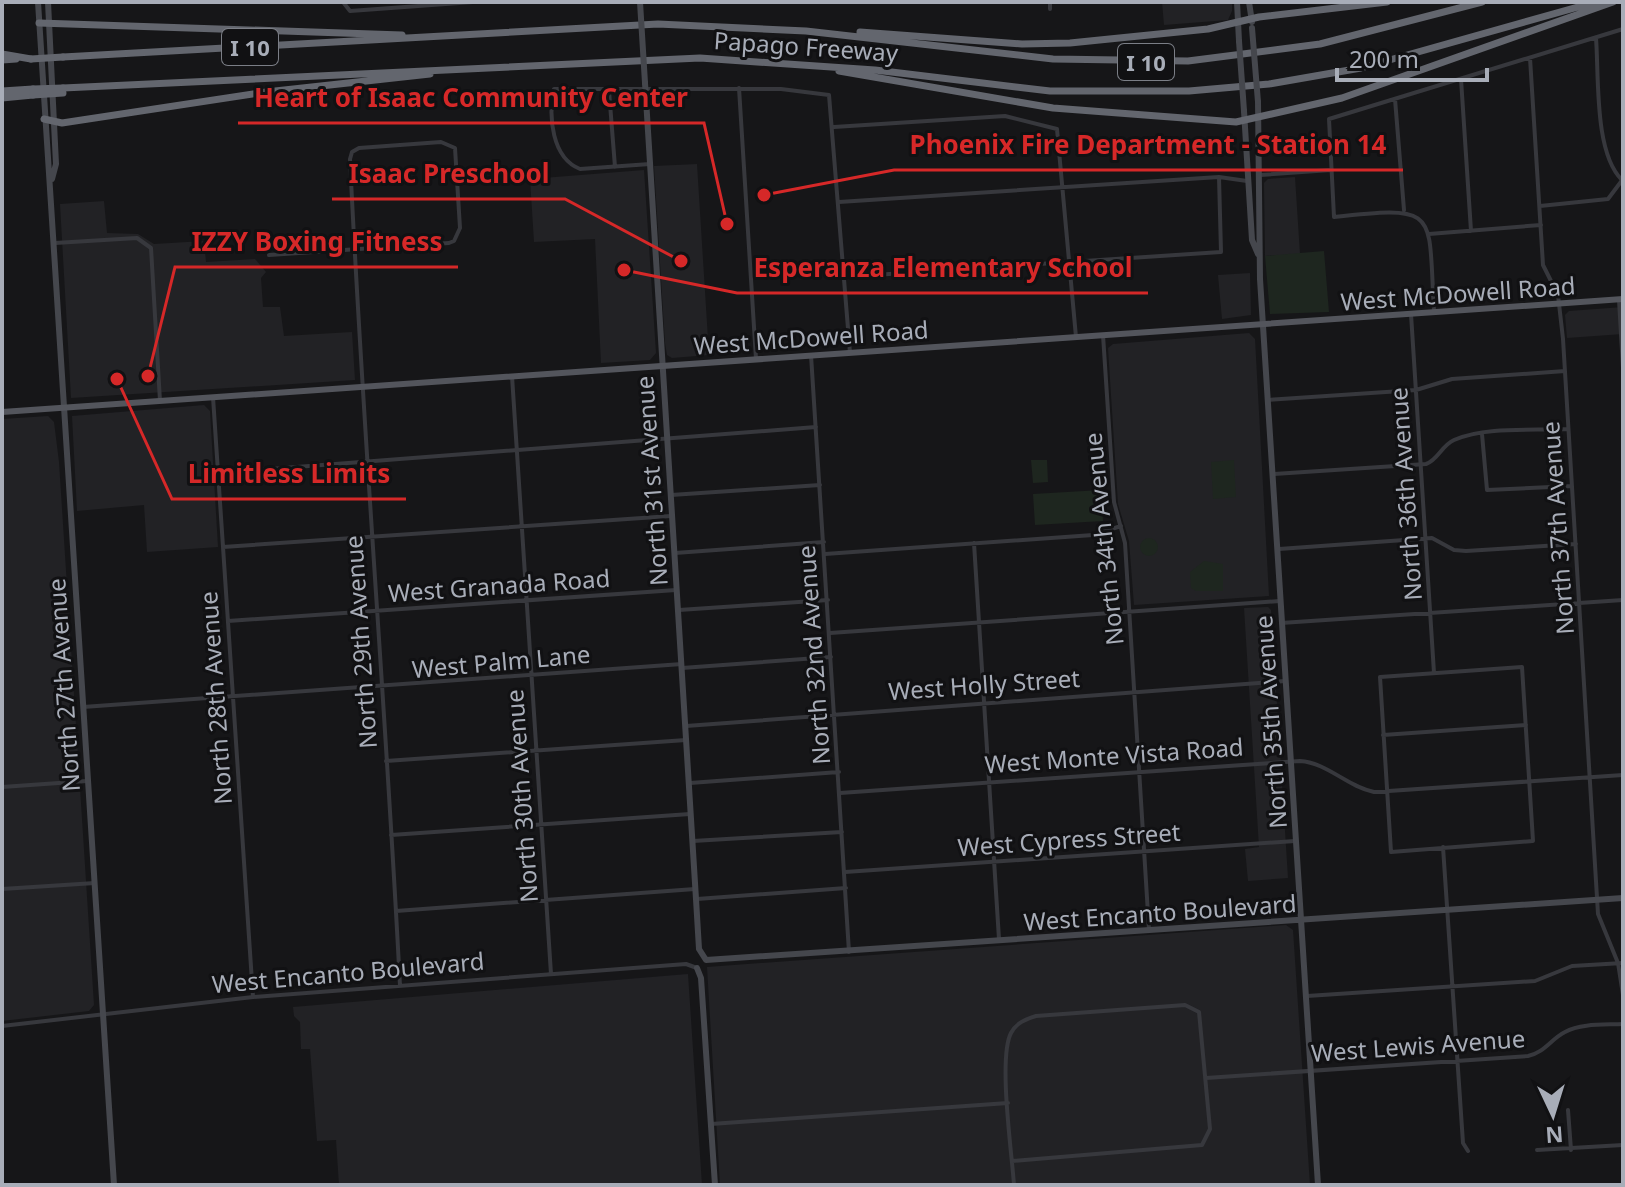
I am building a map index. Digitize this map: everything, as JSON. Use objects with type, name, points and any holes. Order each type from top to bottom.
[{"type":"highway","points":[[806,31],[1050,44],[1238,27],[1387,2]]},
{"type":"highway","name":"Papago Freeway","points":[[2,60],[658,24],[806,31],[1053,59],[1188,61],[1335,41],[1482,2]]},
{"type":"highway","name":"Papago Freeway","points":[[2,91],[33,92],[473,67],[700,58],[802,63],[1050,91],[1213,90],[1361,68],[1596,2]]},
{"type":"highway","points":[[802,63],[1039,106],[1140,117],[1245,121],[1259,114],[1342,98],[1613,2]]},
{"type":"highway","points":[[39,23],[437,36]]},
{"type":"highway","points":[[2,54],[31,59]]},
{"type":"highway","points":[[44,119],[55,123],[266,92],[473,67]]},
{"type":"highway","points":[[2,98],[33,92]]},
{"type":"main road","name":"North 27th Avenue","points":[[38,2],[114,1185]]},
{"type":"main road","name":"North 27th Avenue","points":[[48,2],[56,164],[51,182]]},
{"type":"main road","name":"North 31st Avenue","points":[[640,2],[690,814],[702,956]]},
{"type":"main road","name":"North 35th Avenue","points":[[1237,2],[1252,240],[1259,257]]},
{"type":"main road","name":"North 35th Avenue","points":[[1249,2],[1259,114],[1262,239],[1259,257],[1271,474],[1318,1185]]},
{"type":"main road","name":"West McDowell Road","points":[[2,412],[1621,299]]},
{"type":"main road","name":"West Encanto Boulevard","points":[[702,956],[716,962],[1623,898]]},
{"type":"main road","points":[[697,968],[701,978],[715,1185]]},
{"type":"street","points":[[343,2],[345,9],[473,2]]},
{"type":"street","points":[[1050,2],[1050,9]]},
{"type":"street","points":[[1434,312],[1429,234],[1421,218],[1404,210],[1334,217],[1329,119],[1623,29]]},
{"type":"street","points":[[1540,206],[1608,199],[1623,179],[1605,153],[1596,38]]},
{"type":"street","name":"North 37th Avenue","points":[[1530,58],[1545,272],[1560,304],[1597,900],[1604,934],[1621,963],[1623,995]]},
{"type":"street","points":[[1461,79],[1471,231]]},
{"type":"street","points":[[651,164],[580,169],[562,158],[556,139],[554,89],[609,91],[645,86],[795,89],[826,93],[831,97],[850,353]]},
{"type":"street","points":[[739,88],[756,359]]},
{"type":"street","points":[[609,91],[615,167]]},
{"type":"street","points":[[1395,99],[1404,210]]},
{"type":"street","points":[[834,127],[1005,116],[1057,129],[1076,337]]},
{"type":"street","name":"North 29th Avenue","points":[[355,248],[449,243],[458,238],[460,228],[454,146],[441,142],[352,152],[355,248],[362,387],[400,986]]},
{"type":"street","points":[[1260,175],[1331,170]]},
{"type":"street","points":[[839,202],[1219,177],[1242,178],[1249,182]]},
{"type":"street","points":[[844,277],[1223,250],[1219,177]]},
{"type":"street","points":[[1429,234],[1541,225]]},
{"type":"street","points":[[55,243],[137,238],[151,248],[160,401]]},
{"type":"street","points":[[269,255],[355,248]]},
{"type":"street","points":[[1621,299],[1623,368]]},
{"type":"street","name":"North 36th Avenue","points":[[1411,314],[1434,673]]},
{"type":"street","name":"North 34th Avenue","points":[[1103,335],[1114,502],[1121,526],[1130,611],[1149,931]]},
{"type":"street","name":"North 32nd Avenue","points":[[811,355],[849,952]]},
{"type":"street","points":[[1267,400],[1416,390],[1452,379],[1565,371]]},
{"type":"street","name":"North 30th Avenue","points":[[512,376],[551,974]]},
{"type":"street","name":"North 28th Avenue","points":[[213,397],[253,997]]},
{"type":"street","points":[[218,473],[816,427]]},
{"type":"street","points":[[1271,474],[1430,463],[1443,447],[1454,440],[1482,434],[1568,429]]},
{"type":"street","points":[[1482,434],[1487,490],[1573,486]]},
{"type":"street","points":[[670,495],[820,485]]},
{"type":"street","points":[[223,547],[671,516]]},
{"type":"street","points":[[824,554],[1093,535],[1121,526]]},
{"type":"street","points":[[1276,549],[1432,538],[1454,550],[1466,551],[1576,544]]},
{"type":"street","points":[[674,553],[824,542]]},
{"type":"street","points":[[974,543],[999,941]]},
{"type":"street","name":"West Granada Road","points":[[228,621],[677,590]]},
{"type":"street","points":[[678,610],[828,600]]},
{"type":"street","points":[[1281,623],[1623,600]]},
{"type":"street","points":[[830,633],[1280,601]]},
{"type":"street","name":"West Palm Lane","points":[[83,707],[831,657]]},
{"type":"street","points":[[1522,667],[1533,841],[1391,852],[1380,677],[1434,673],[1522,667]]},
{"type":"street","name":"West Holly Street","points":[[686,726],[1285,681]]},
{"type":"street","points":[[1383,735],[1526,725]]},
{"type":"street","points":[[386,761],[686,740]]},
{"type":"street","name":"West Monte Vista Road","points":[[840,793],[1290,761],[1316,763],[1356,788],[1388,792],[1623,775]]},
{"type":"street","points":[[689,783],[839,772]]},
{"type":"street","points":[[2,787],[88,781]]},
{"type":"street","points":[[391,835],[690,814]]},
{"type":"street","points":[[692,841],[842,832]]},
{"type":"street","name":"West Cypress Street","points":[[845,872],[1295,841]]},
{"type":"street","points":[[1443,847],[1463,1143],[1468,1151]]},
{"type":"street","points":[[2,889],[95,883]]},
{"type":"street","points":[[696,899],[846,888]]},
{"type":"street","points":[[396,911],[695,889]]},
{"type":"street","points":[[1305,996],[1535,981],[1572,966],[1621,963]]},
{"type":"street","name":"West Encanto Boulevard","points":[[2,1026],[253,997],[686,964],[697,968]]},
{"type":"street","points":[[1012,1161],[1193,1148],[1206,1141],[1210,1129],[1202,1019],[1193,1007],[1036,1016],[1022,1021],[1010,1034],[1005,1059],[1012,1161],[1014,1185]]},
{"type":"street","name":"West Lewis Avenue","points":[[1206,1078],[1538,1054],[1565,1032],[1577,1027],[1623,1024]]},
{"type":"street","points":[[711,1124],[1008,1103]]},
{"type":"street","points":[[1568,1110],[1571,1150]]},
{"type":"street","points":[[1537,1150],[1623,1145]]},
{"type":"shaded area","points":[[1162,2],[1232,2],[1232,11],[1228,20],[1164,25]]},
{"type":"shaded area","points":[[697,164],[709,355],[672,358],[667,355],[665,343],[654,166]]},
{"type":"shaded area","points":[[644,170],[656,353],[650,360],[601,363],[595,239],[534,242],[530,179]]},
{"type":"shaded area","points":[[1295,177],[1300,254],[1265,256],[1264,183],[1268,179]]},
{"type":"shaded area","points":[[104,201],[107,233],[138,234],[154,244],[204,241],[206,262],[255,259],[266,272],[261,278],[263,307],[280,307],[284,336],[352,332],[355,380],[71,398],[60,204]]},
{"type":"shaded area","points":[[1324,251],[1329,312],[1270,314],[1265,256]]},
{"type":"shaded area","points":[[1250,273],[1251,315],[1222,319],[1218,275]]},
{"type":"shaded area","points":[[1623,307],[1623,334],[1567,338],[1565,315],[1569,311]]},
{"type":"shaded area","points":[[1249,333],[1255,339],[1269,596],[1134,605],[1129,541],[1118,504],[1108,348],[1113,344]]},
{"type":"shaded area","points":[[204,405],[210,411],[218,547],[147,552],[144,505],[77,511],[72,416]]},
{"type":"shaded area","points":[[48,416],[54,422],[59,462],[94,1005],[89,1011],[2,1021],[2,419]]},
{"type":"shaded area","points":[[1031,460],[1047,460],[1048,482],[1033,483]]},
{"type":"shaded area","points":[[1234,460],[1236,497],[1213,499],[1211,462]]},
{"type":"shaded area","points":[[1101,490],[1103,521],[1035,525],[1033,494]]},
{"type":"shaded area","points":[[1145,538],[1153,538],[1158,547],[1156,554],[1145,556],[1140,551],[1140,543]]},
{"type":"shaded area","points":[[1204,561],[1223,564],[1223,591],[1196,591],[1191,588],[1190,572]]},
{"type":"shaded area","points":[[1268,607],[1271,610],[1288,878],[1248,881],[1245,849],[1259,847],[1244,608]]},
{"type":"shaded area","points":[[1286,925],[1293,930],[1310,1185],[720,1185],[707,967]]},
{"type":"shaded area","points":[[688,974],[702,1185],[339,1185],[336,1140],[317,1141],[310,1049],[301,1049],[300,1022],[294,1016],[293,1007]]},
{"type":"place","name":"Phoenix Fire Department - Station 14","points":[[764,195]]},
{"type":"place","name":"Heart of Isaac Community Center","points":[[727,224]]},
{"type":"place","name":"Isaac Preschool","points":[[681,261]]},
{"type":"place","name":"Esperanza Elementary School","points":[[624,270]]},
{"type":"place","name":"IZZY Boxing Fitness","points":[[148,376]]},
{"type":"place","name":"Limitless Limits","points":[[117,379]]}]
